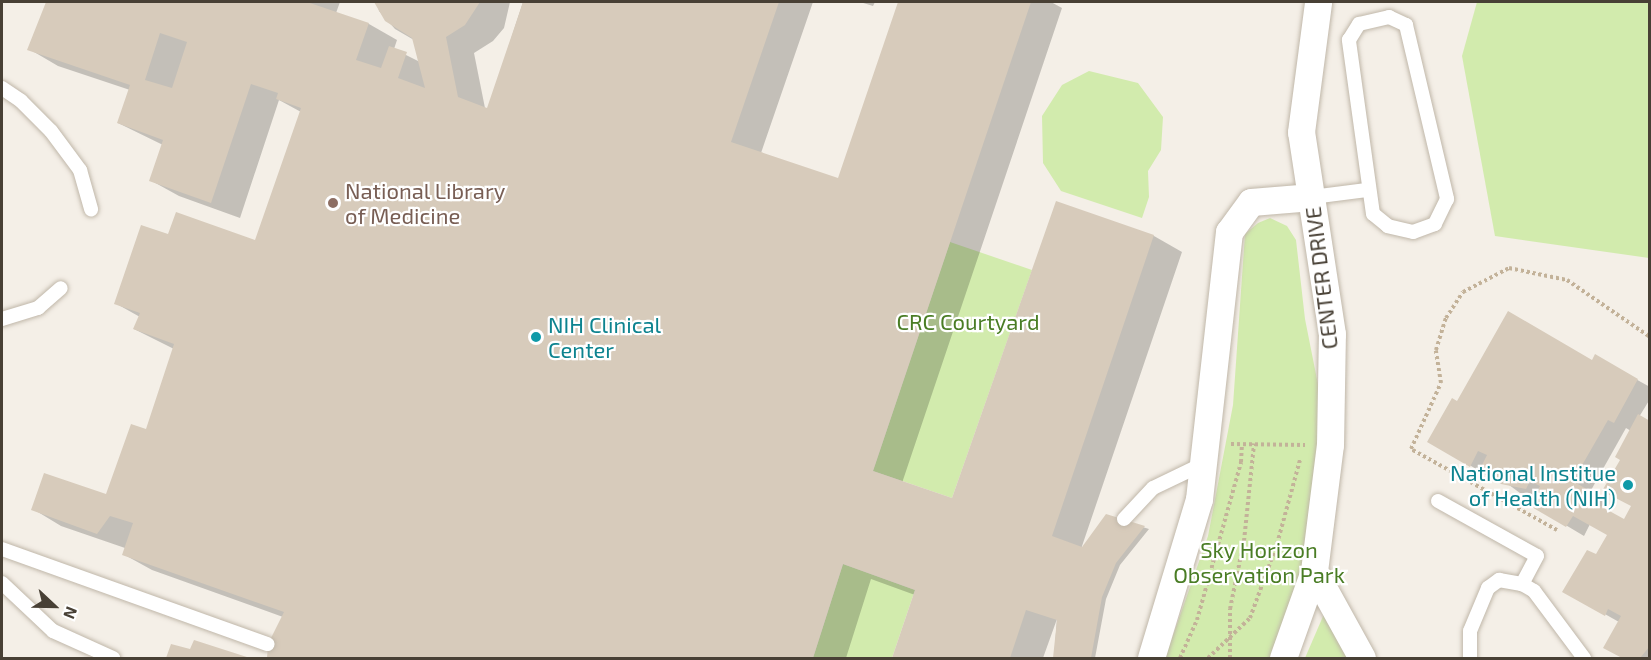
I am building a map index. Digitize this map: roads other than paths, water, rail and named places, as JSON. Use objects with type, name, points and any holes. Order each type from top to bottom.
[{"type":"street","name":"CENTER DRIVE","points":[[1283,658],[1314,571],[1330,445],[1332,334],[1301,132],[1318,2]]},
{"type":"street","points":[[1151,658],[1199,499],[1205,463],[1229,232],[1251,202],[1312,197]]},
{"type":"street","points":[[1314,571],[1362,658]]},
{"type":"lane","points":[[1389,17],[1406,25],[1447,199],[1435,224],[1413,232],[1388,226],[1373,214],[1367,190],[1349,40],[1359,24],[1389,17]]},
{"type":"lane","points":[[2,88],[21,101],[51,131],[80,170],[91,209]]},
{"type":"lane","points":[[1312,197],[1367,190]]},
{"type":"lane","points":[[2,319],[38,308],[61,288]]},
{"type":"lane","points":[[1124,519],[1153,488],[1205,463]]},
{"type":"lane","points":[[1438,501],[1537,556],[1522,584]]},
{"type":"lane","points":[[2,549],[268,644]]},
{"type":"lane","points":[[1470,658],[1470,631],[1488,588],[1499,580],[1522,584],[1534,591],[1584,658]]},
{"type":"lane","points":[[2,583],[53,631],[113,658]]},
{"type":"place","name":"National Library of Medicine","points":[[333,203]]},
{"type":"place","name":"NIH Clinical Center","points":[[536,337]]},
{"type":"place","name":"National Institue of Health (NIH)","points":[[1628,485]]},
{"type":"park label","name":"CRC Courtyard","points":[[968,322]]},
{"type":"park label","name":"Sky Horizon Observation Park","points":[[1259,562]]}]
